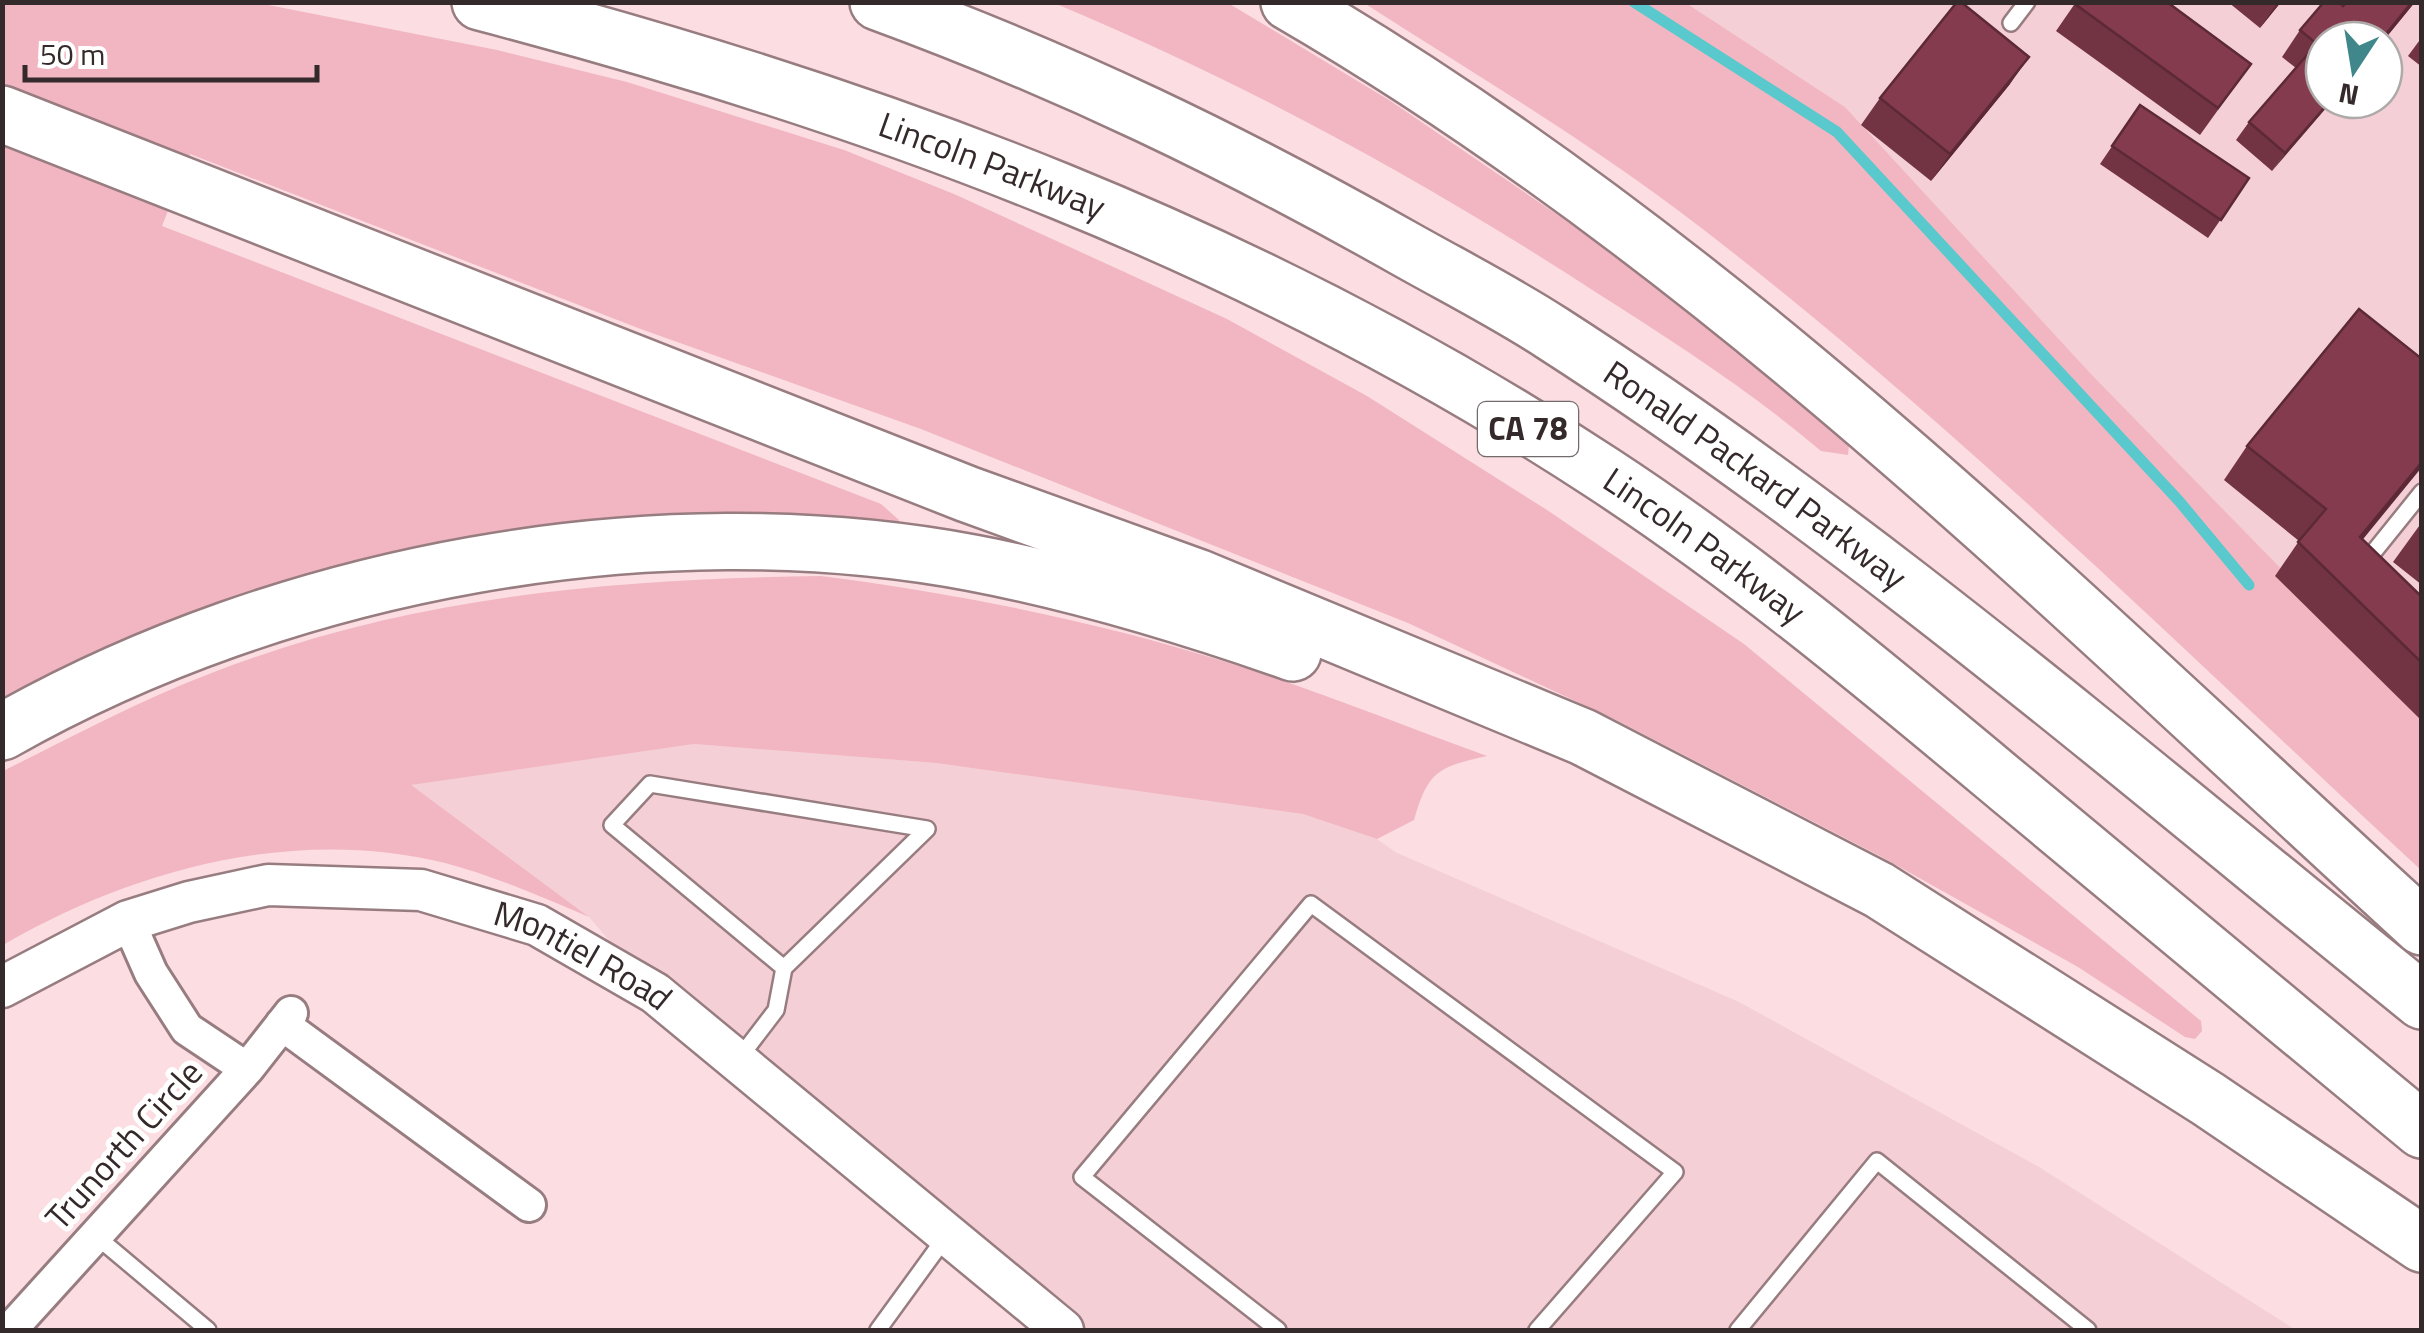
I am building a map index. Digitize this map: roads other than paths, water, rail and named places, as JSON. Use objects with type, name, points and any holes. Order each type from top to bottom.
[{"type":"highway","name":"Lincoln Parkway","points":[[480,2],[676,54],[991,161],[1172,238],[1386,346],[1601,472],[1805,617],[2422,1130]]},
{"type":"highway","name":"CA 78","points":[[878,2],[1020,54]]},
{"type":"highway","points":[[928,2],[1020,54]]},
{"type":"highway","points":[[1289,2],[1516,148],[1742,314],[1874,426],[2422,926]]},
{"type":"highway","name":"Ronald Packard Parkway","points":[[1020,54],[1159,116],[1291,184],[1565,342],[1798,501],[1902,580],[2422,1001]]},
{"type":"highway","points":[[2,114],[968,494],[1197,577],[1584,737],[1880,890],[2023,985],[2208,1099],[2422,1244]]},
{"type":"highway","points":[[2,732],[152,658],[386,582],[640,544],[749,542],[970,562],[1082,586],[1176,612],[1341,670],[1668,817],[1863,918],[2023,985]]},
{"type":"street","name":"Montiel Road","points":[[2,987],[128,921],[189,902],[268,885],[421,890],[537,924],[655,993],[1064,1330]]},
{"type":"street","name":"Trunorth Circle","points":[[10,1330],[247,1069],[186,1029],[151,972],[128,921]]},
{"type":"street","points":[[247,1069],[286,1018],[528,1205]]},
{"type":"lane","points":[[2011,22],[2027,2]]},
{"type":"lane","points":[[2374,577],[2362,566],[2422,492]]},
{"type":"lane","points":[[737,1060],[776,1010],[784,968],[927,829],[650,784],[612,825],[784,968]]},
{"type":"lane","points":[[1278,1330],[1082,1177],[1312,904],[1675,1172],[1538,1330]]},
{"type":"lane","points":[[1738,1330],[1876,1162],[2088,1330]]},
{"type":"lane","points":[[878,1330],[947,1235]]},
{"type":"lane","points":[[96,1236],[208,1330]]},
{"type":"waterway","points":[[1634,2],[1837,132],[2179,501],[2249,585]]}]
